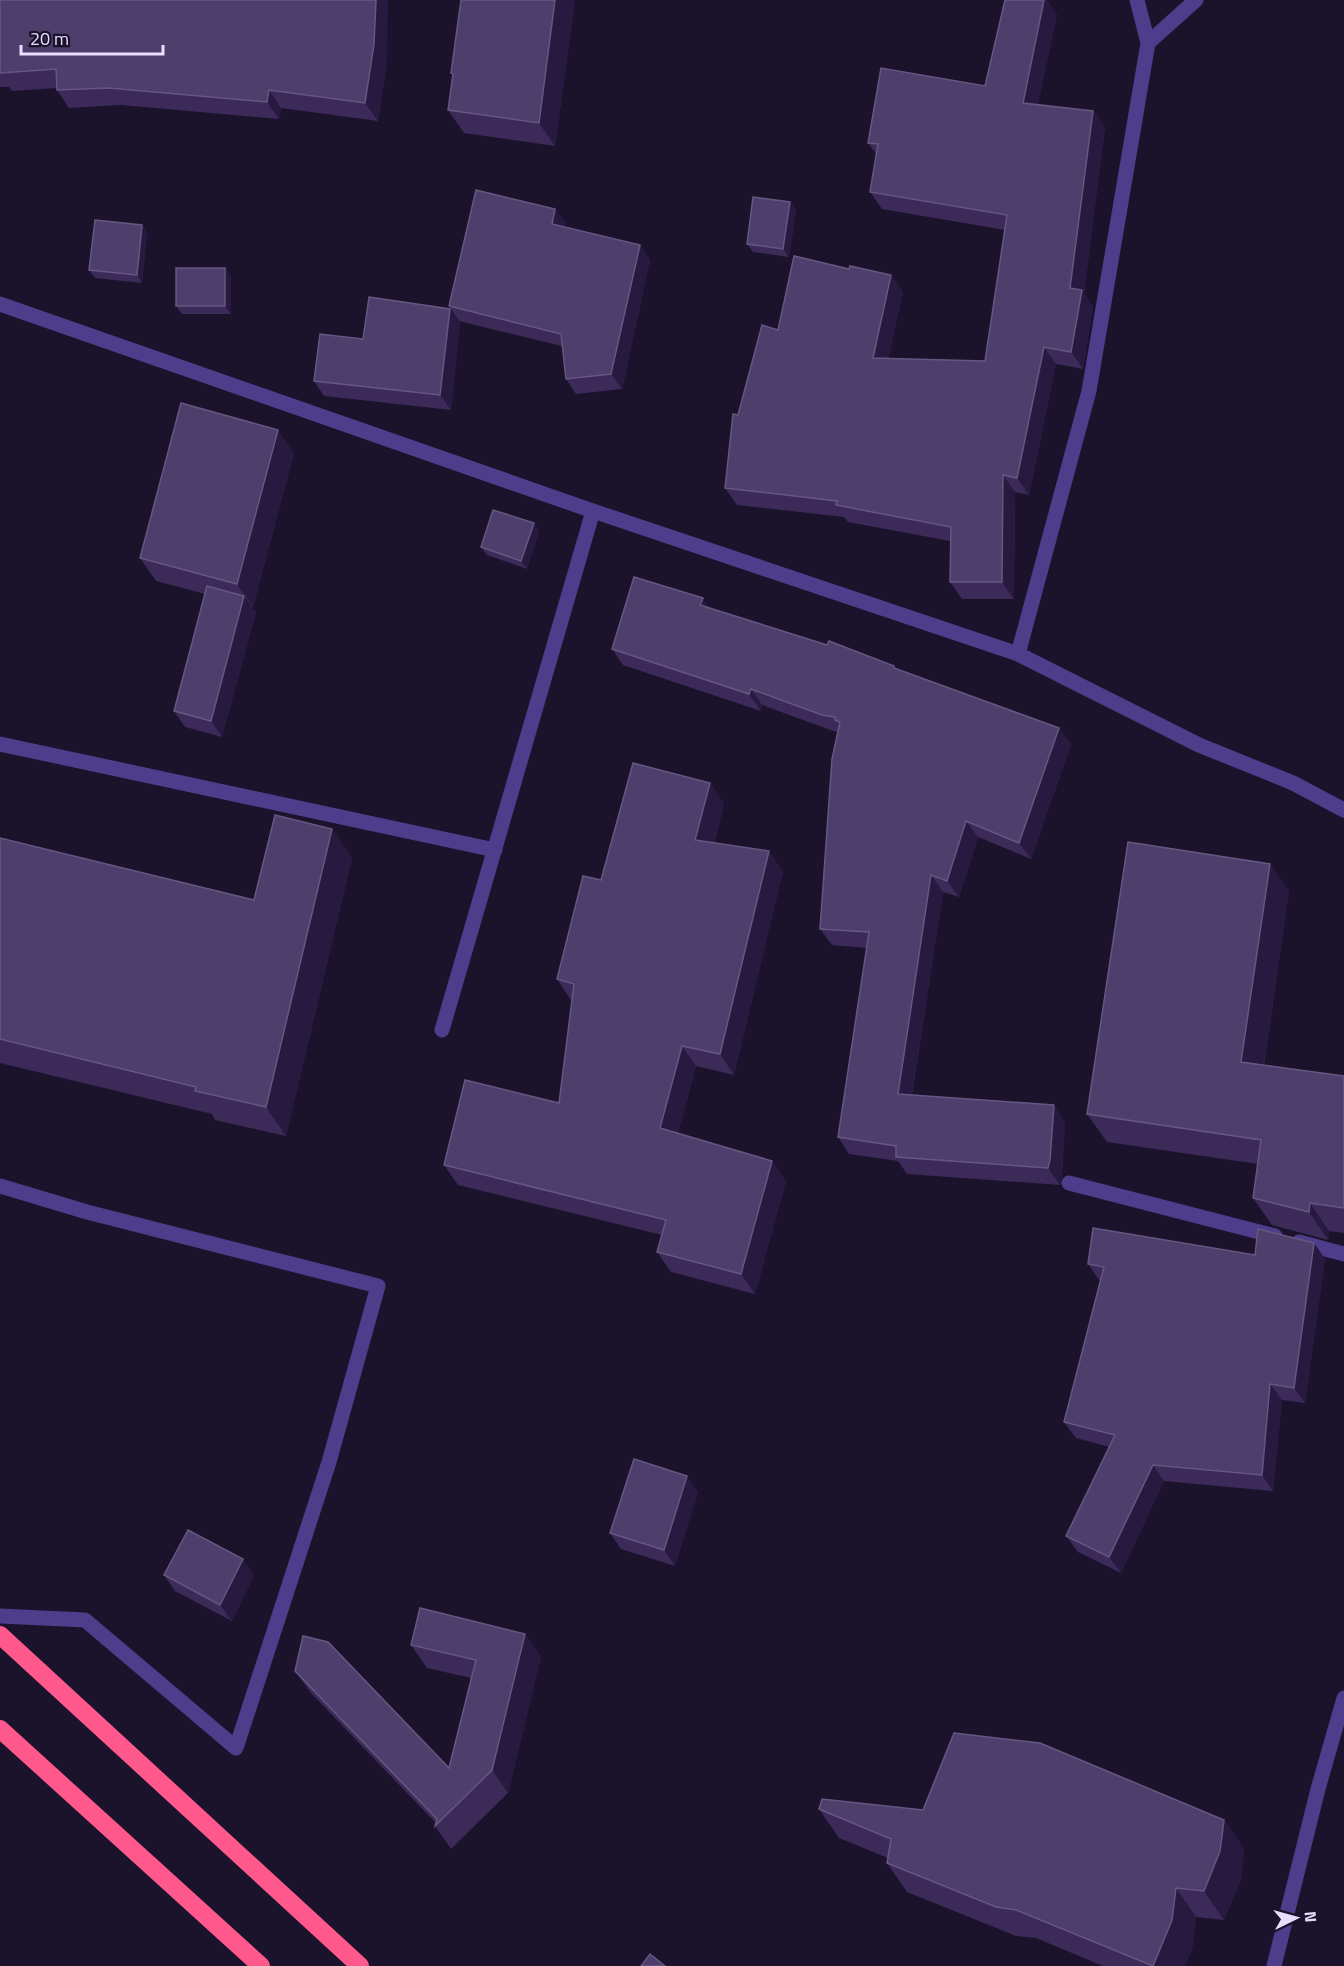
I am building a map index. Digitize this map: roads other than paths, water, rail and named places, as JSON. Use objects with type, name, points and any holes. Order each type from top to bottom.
[{"type":"highway","points":[[0,1635],[360,1966]]},
{"type":"highway","points":[[0,1729],[261,1966]]},
{"type":"street","points":[[1018,654],[1089,391],[1148,43],[1137,0]]},
{"type":"street","points":[[1148,43],[1196,0]]},
{"type":"street","points":[[0,304],[593,511],[1018,654],[1199,745],[1293,783],[1344,810]]},
{"type":"street","points":[[442,1030],[593,511]]},
{"type":"street","points":[[0,744],[495,850]]},
{"type":"street","points":[[1069,1183],[1344,1254]]},
{"type":"street","points":[[0,1186],[87,1212],[378,1286],[329,1462],[236,1748],[84,1620],[0,1616]]},
{"type":"street","points":[[1274,1966],[1318,1790],[1344,1698]]}]
